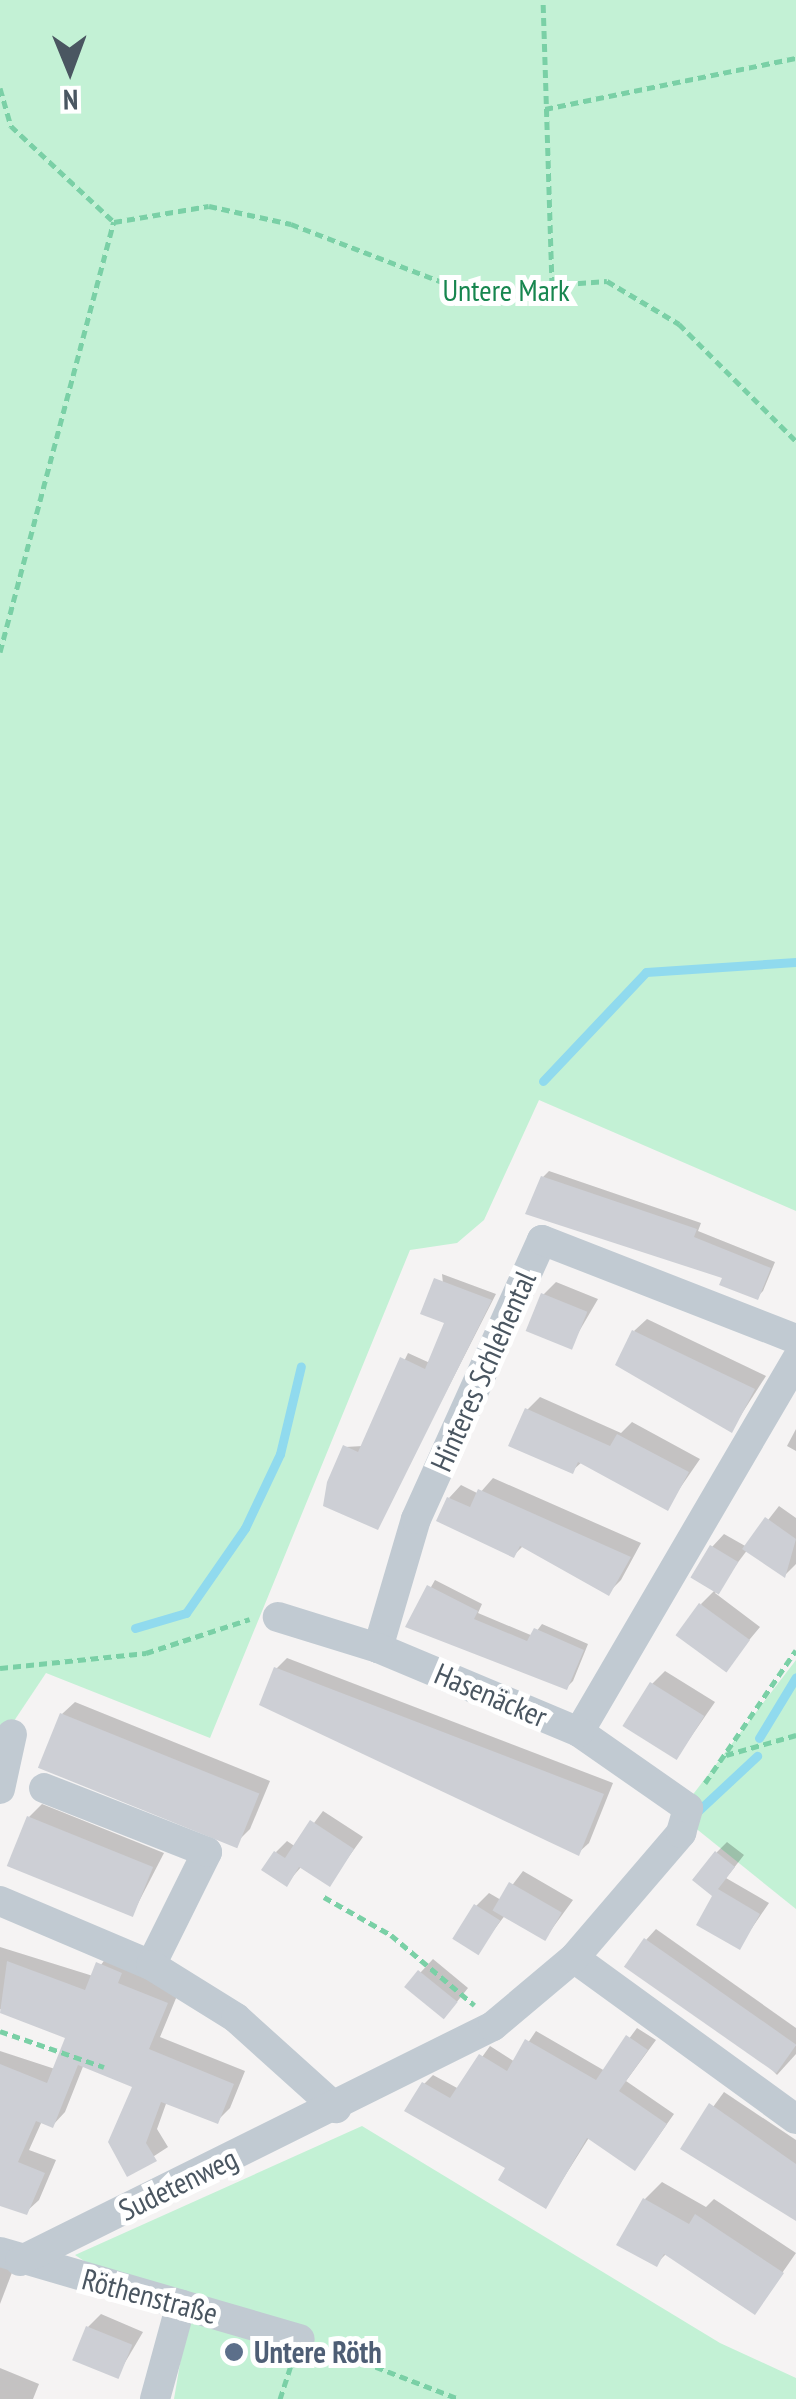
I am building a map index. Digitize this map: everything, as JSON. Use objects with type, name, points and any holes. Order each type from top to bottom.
[{"type":"street","name":"Hinteres Schlehental","points":[[378,1648],[416,1519],[542,1240],[796,1339]]},
{"type":"street","points":[[579,1732],[796,1360]]},
{"type":"street","name":"Hasenäcker","points":[[278,1617],[378,1648],[579,1732],[688,1808]]},
{"type":"street","points":[[0,1789],[12,1734]]},
{"type":"street","points":[[44,1788],[207,1852],[151,1965]]},
{"type":"street","name":"Sudetenweg","points":[[10,2256],[336,2108],[493,2026],[574,1958],[681,1834],[688,1808]]},
{"type":"street","points":[[0,1901],[151,1965],[236,2018],[336,2108]]},
{"type":"street","points":[[574,1958],[796,2119]]},
{"type":"street","name":"Röthenstraße","points":[[10,2256],[300,2339]]},
{"type":"street","points":[[155,2399],[181,2304]]},
{"type":"path","points":[[543,0],[552,286]]},
{"type":"path","points":[[545,109],[796,58]]},
{"type":"path","points":[[0,88],[12,126],[114,222]]},
{"type":"path","points":[[114,222],[208,206],[291,224],[479,296],[607,281],[679,324],[796,441]]},
{"type":"path","points":[[0,652],[114,222]]},
{"type":"path","points":[[0,1668],[128,1656],[278,1617]]},
{"type":"path","points":[[688,1808],[796,1650]]},
{"type":"path","points":[[724,1756],[796,1736]]},
{"type":"path","points":[[324,1897],[391,1935],[493,2026]]},
{"type":"path","points":[[0,2031],[104,2067]]},
{"type":"path","points":[[300,2339],[459,2399]]},
{"type":"green space","name":"Untere Mark","points":[[0,0],[796,0],[796,1211],[539,1100],[484,1220],[457,1243],[410,1250],[210,1738],[46,1673],[0,1742]]},
{"type":"green space","points":[[796,1660],[796,1909],[678,1814]]},
{"type":"green space","points":[[362,2126],[720,2343],[796,2378],[796,2399],[174,2399],[186,2328],[75,2255]]},
{"type":"building","points":[[541,1176],[697,1229],[694,1237],[771,1268],[758,1300],[719,1285],[722,1278],[525,1214]]},
{"type":"building","points":[[434,1278],[492,1300],[378,1530],[323,1506],[327,1482],[343,1445],[358,1452],[400,1357],[425,1369],[444,1323],[420,1314]]},
{"type":"building","points":[[541,1293],[587,1312],[572,1350],[526,1331]]},
{"type":"building","points":[[632,1330],[755,1389],[732,1433],[615,1365]]},
{"type":"building","points":[[525,1408],[610,1446],[617,1434],[689,1472],[668,1511],[578,1462],[573,1474],[508,1446]]},
{"type":"building","points":[[478,1489],[631,1557],[609,1596],[520,1546],[514,1558],[436,1521],[447,1497],[470,1507]]},
{"type":"building","points":[[765,1517],[796,1539],[785,1578],[742,1549]]},
{"type":"building","points":[[710,1545],[738,1562],[719,1595],[690,1578]]},
{"type":"building","points":[[427,1585],[478,1611],[474,1619],[527,1641],[534,1628],[584,1650],[567,1690],[405,1627]]},
{"type":"building","points":[[699,1603],[750,1640],[726,1672],[675,1635]]},
{"type":"building","points":[[274,1667],[604,1794],[579,1856],[259,1705]]},
{"type":"building","points":[[650,1682],[704,1716],[677,1760],[622,1726]]},
{"type":"building","points":[[60,1713],[259,1794],[237,1848],[38,1768]]},
{"type":"building","points":[[27,1816],[153,1867],[133,1917],[7,1866]]},
{"type":"building","points":[[310,1820],[354,1849],[330,1887],[299,1867],[287,1887],[261,1870],[274,1851],[285,1858]]},
{"type":"building","points":[[715,1851],[735,1867],[718,1889],[760,1914],[740,1950],[696,1925],[712,1896],[692,1880]]},
{"type":"building","points":[[509,1882],[562,1912],[545,1941],[492,1911]]},
{"type":"building","points":[[474,1904],[500,1920],[479,1955],[452,1939]]},
{"type":"building","points":[[644,1938],[796,2044],[776,2073],[624,1967]]},
{"type":"building","points":[[7,1961],[85,1990],[96,1962],[122,1973],[118,1983],[168,2003],[149,2049],[234,2084],[218,2124],[161,2102],[146,2143],[157,2161],[127,2177],[108,2142],[132,2087],[78,2065],[53,2128],[36,2121],[18,2162],[45,2173],[27,2215],[0,2206],[0,2064],[47,2083],[65,2038],[0,2013]]},
{"type":"building","points":[[418,1970],[458,2002],[444,2019],[404,1987]]},
{"type":"building","points":[[626,2035],[648,2050],[619,2091],[667,2124],[635,2171],[587,2138],[546,2209],[498,2180],[505,2168],[404,2111],[422,2082],[450,2098],[479,2054],[507,2071],[525,2039],[596,2080]]},
{"type":"building","points":[[709,2103],[796,2164],[796,2221],[680,2149]]},
{"type":"building","points":[[643,2198],[689,2224],[695,2214],[784,2273],[755,2315],[664,2254],[657,2267],[616,2245]]},
{"type":"building","points":[[86,2326],[132,2345],[118,2379],[72,2360]]},
{"type":"waterway","points":[[543,1081],[646,972],[796,962]]},
{"type":"waterway","points":[[135,1628],[186,1613],[245,1528],[280,1454],[301,1366]]},
{"type":"waterway","points":[[759,1738],[796,1677]]},
{"type":"waterway","points":[[698,1811],[757,1756]]},
{"type":"place","name":"Untere Röth","points":[[234,2352]]}]
